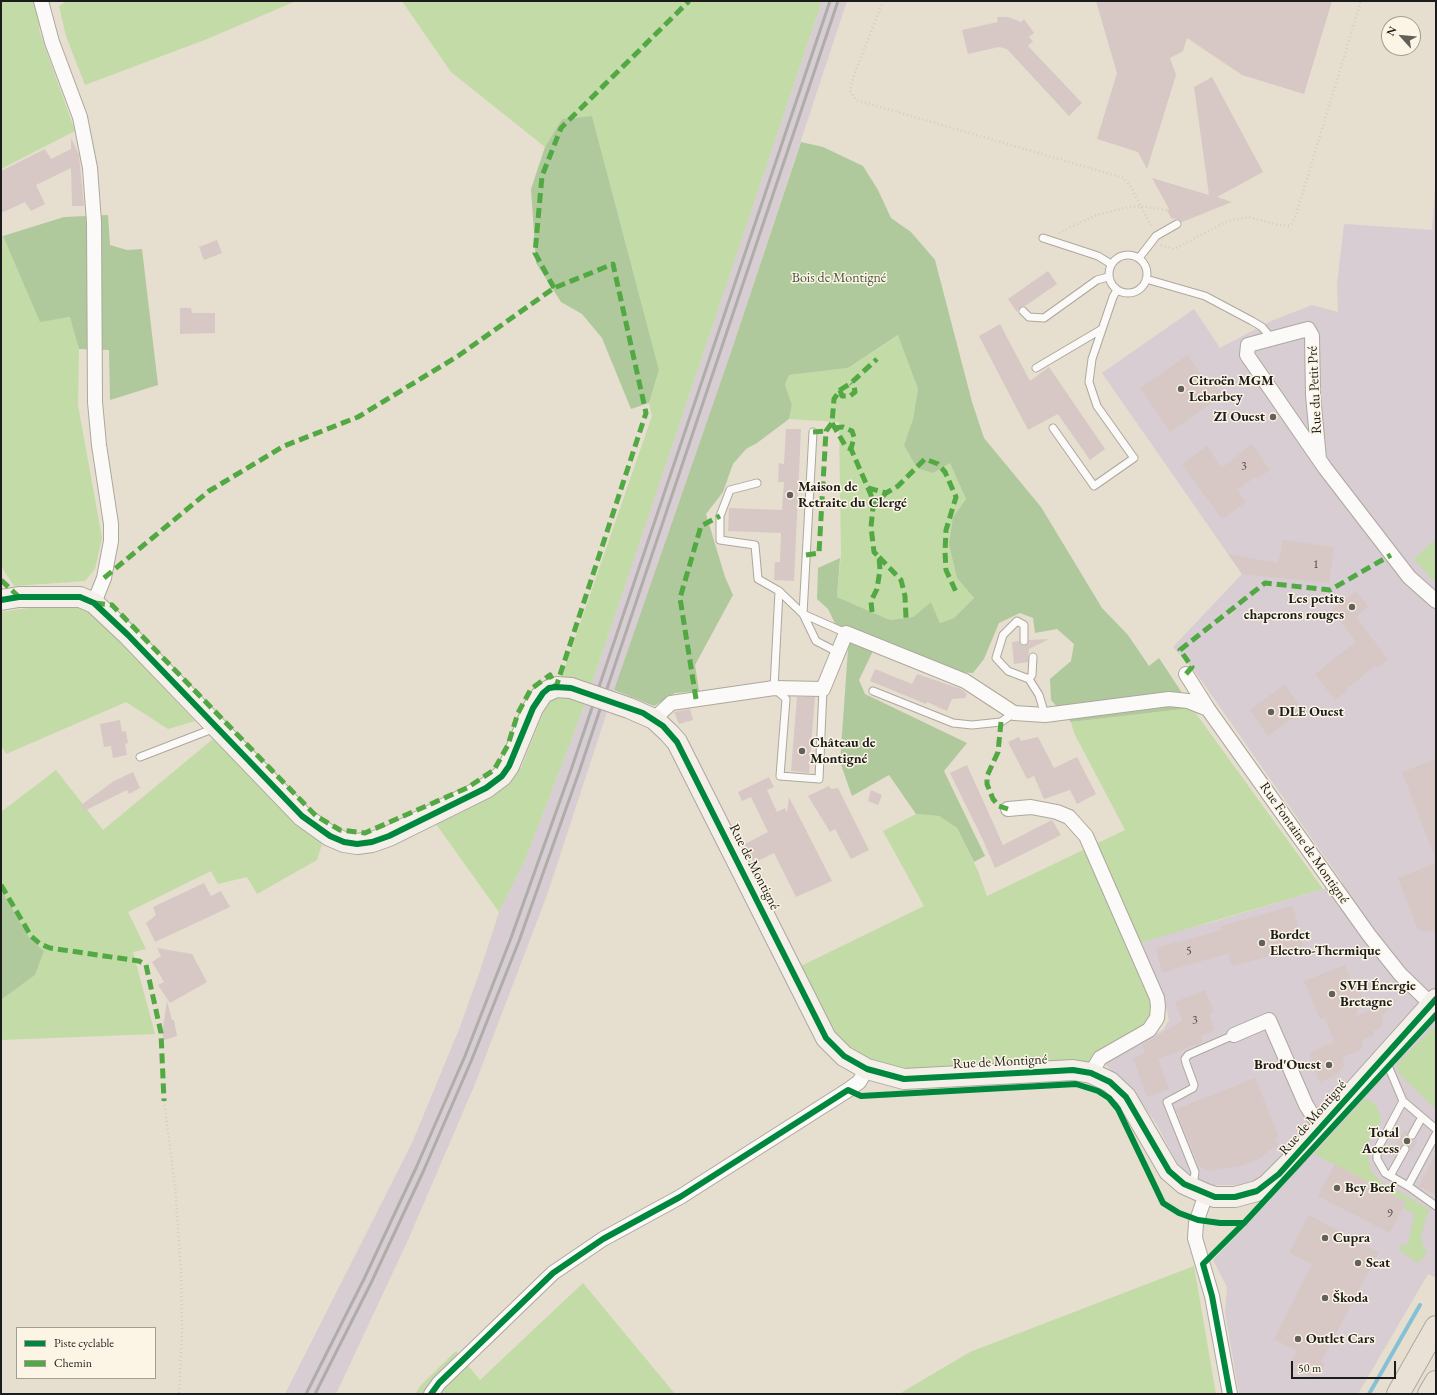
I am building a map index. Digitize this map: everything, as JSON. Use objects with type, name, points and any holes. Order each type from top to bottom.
[{"type":"main road","points":[[1398,1394],[1436,1327]]},
{"type":"main road","points":[[1429,1394],[1436,1382]]},
{"type":"street","points":[[1,600],[19,598],[80,597],[94,603],[104,578],[112,541],[111,524],[99,445],[95,402],[94,222],[90,168],[80,117],[49,34],[42,1]]},
{"type":"street","name":"Rue du Petit Pré","points":[[1319,459],[1313,395],[1312,336],[1308,329],[1248,345],[1247,355],[1319,459],[1409,577],[1436,601]]},
{"type":"street","name":"Rue de Montigné","points":[[94,603],[128,635],[302,816],[316,827],[344,842],[358,844],[372,842],[389,836],[486,788],[502,776],[509,766],[538,698],[549,688],[571,688],[629,708],[654,719],[670,733],[677,742],[826,1038],[844,1056],[867,1069],[904,1079],[1062,1070],[1091,1073],[1110,1082],[1126,1097],[1169,1171],[1199,1191],[1215,1197],[1235,1197],[1257,1191],[1279,1174],[1323,1126],[1380,1059],[1434,1001]]},
{"type":"street","points":[[654,719],[671,703],[774,688],[823,689],[846,633],[965,682],[1014,713],[1045,715],[1169,699],[1188,701],[1208,709]]},
{"type":"street","name":"Rue Fontaine de Montigné","points":[[1186,674],[1208,709],[1384,956],[1400,974],[1434,1001]]},
{"type":"street","points":[[1008,809],[1031,808],[1057,812],[1069,817],[1086,836],[1157,998],[1158,1006],[1156,1018],[1149,1030],[1100,1058],[1091,1073]]},
{"type":"street","points":[[1234,1035],[1269,1020],[1306,1105],[1313,1116],[1323,1126]]},
{"type":"street","points":[[431,1394],[439,1383],[553,1273],[603,1239],[680,1197],[848,1090],[859,1082],[867,1069]]},
{"type":"street","points":[[1199,1191],[1195,1238],[1212,1296],[1230,1394]]},
{"type":"lane","points":[[1139,258],[1156,236],[1177,224]]},
{"type":"lane","points":[[1043,238],[1098,256],[1111,264]]},
{"type":"lane","points":[[1127,254],[1139,258],[1144,264],[1147,272],[1144,285],[1134,292],[1128,293],[1117,290],[1110,282],[1108,276],[1111,264],[1115,259],[1127,254]]},
{"type":"lane","points":[[1022,312],[1029,317],[1044,318],[1097,280],[1108,276]]},
{"type":"lane","points":[[1146,279],[1205,296],[1262,327],[1272,339]]},
{"type":"lane","points":[[1053,428],[1094,486],[1134,458],[1097,406],[1089,382],[1092,359],[1117,290]]},
{"type":"lane","points":[[1036,368],[1102,329]]},
{"type":"lane","points":[[813,432],[803,614],[816,641],[839,653]]},
{"type":"lane","points":[[757,483],[730,490],[720,516],[720,540],[755,545],[758,579],[779,591],[803,614],[846,633]]},
{"type":"lane","points":[[779,591],[774,688],[786,699],[780,776],[819,779],[823,689]]},
{"type":"lane","points":[[1024,641],[1024,625],[1017,621],[1003,636],[996,658],[1008,671],[1029,679],[1039,695],[1045,715]]},
{"type":"lane","points":[[1029,679],[1032,675],[1034,657]]},
{"type":"lane","points":[[873,690],[953,723],[972,725],[1001,722],[1014,713]]},
{"type":"lane","points":[[140,757],[216,728]]},
{"type":"lane","points":[[1199,1191],[1195,1172],[1167,1102],[1193,1088],[1194,1085],[1185,1058],[1188,1055],[1234,1035]]},
{"type":"lane","points":[[1380,1059],[1388,1068],[1403,1100],[1436,1129]]},
{"type":"lane","points":[[1403,1100],[1377,1150],[1377,1159],[1385,1173],[1408,1186],[1436,1206]]},
{"type":"lane","points":[[1412,1135],[1422,1117]]},
{"type":"lane","points":[[1408,1186],[1436,1134]]},
{"type":"lane","points":[[1390,1176],[1405,1149]]},
{"type":"path","points":[[883,1],[854,75],[850,91],[856,100],[1124,178],[1132,189]]},
{"type":"path","points":[[1187,243],[1228,221],[1249,217],[1278,225],[1290,226],[1296,218],[1361,1]]},
{"type":"path","points":[[1053,241],[1055,235],[1096,215],[1141,206],[1167,210]]},
{"type":"path","points":[[164,1101],[175,1185],[181,1270],[182,1331],[179,1394]]},
{"type":"shaded area","points":[[822,1],[847,1],[732,349],[612,696],[590,689]]},
{"type":"shaded area","points":[[1436,176],[1436,1278],[1428,1274],[1358,1394],[1239,1394],[1225,1312],[1227,1287],[1213,1260],[1271,1199],[1248,1185],[1206,1185],[1188,1175],[1176,1161],[1157,1125],[1141,1102],[1104,1063],[1163,1030],[1169,1020],[1164,998],[1140,941],[1213,922],[1343,883],[1194,670],[1173,647],[1242,574],[1102,373],[1194,309],[1220,348],[1271,321],[1312,305],[1338,312],[1337,285],[1344,224],[1432,230]]},
{"type":"shaded area","points":[[587,699],[609,706],[547,895],[475,1084],[408,1240],[336,1394],[285,1394],[412,1143],[460,1027],[499,912],[525,860]]},
{"type":"green space","points":[[1,1],[35,1],[40,33],[75,131],[1,169]]},
{"type":"green space","points":[[67,1],[296,1],[207,39],[85,85],[66,36],[59,6]]},
{"type":"green space","points":[[402,1],[822,1],[590,689],[572,684],[562,676],[652,416],[649,403],[659,370],[592,116],[562,119],[545,147],[451,72]]},
{"type":"green space","points":[[592,116],[659,370],[649,403],[631,409],[602,338],[582,314],[561,302],[536,263],[531,189],[545,147],[562,119]]},
{"type":"green space","name":"Bois de Montigné","points":[[801,142],[823,147],[863,166],[878,190],[891,218],[911,232],[935,260],[972,402],[984,438],[1041,507],[1102,608],[1128,635],[1149,666],[1159,658],[1192,708],[1071,722],[1051,700],[1050,679],[1071,661],[1074,644],[1057,629],[1035,633],[1033,618],[1020,613],[999,623],[984,659],[973,673],[953,672],[873,651],[859,680],[865,694],[967,743],[944,771],[985,856],[974,862],[957,828],[939,816],[916,814],[889,775],[852,796],[840,762],[848,650],[828,609],[817,599],[818,568],[840,558],[837,597],[890,620],[913,617],[931,602],[940,623],[954,618],[974,598],[957,578],[949,544],[953,517],[966,499],[950,463],[933,473],[917,468],[904,445],[913,419],[918,389],[898,335],[848,368],[789,375],[785,385],[792,405],[789,419],[757,443],[746,449],[733,464],[723,492],[706,514],[725,577],[733,595],[695,665],[699,691],[675,693],[654,706],[614,690],[732,349]]},
{"type":"green space","points":[[108,215],[110,245],[127,250],[142,249],[158,385],[110,400],[109,350],[79,349],[70,317],[40,322],[3,236],[64,217]]},
{"type":"green space","points":[[1,236],[3,236],[40,321],[71,317],[79,349],[78,405],[102,538],[95,569],[85,581],[14,586],[1,566]]},
{"type":"green space","points":[[899,335],[918,389],[913,419],[904,445],[950,462],[966,499],[953,517],[957,578],[974,598],[954,618],[940,623],[931,602],[913,617],[890,620],[837,597],[841,554],[839,422],[789,419],[792,405],[785,385],[789,375],[848,368]]},
{"type":"green space","points":[[1436,539],[1436,584],[1414,559]]},
{"type":"green space","points":[[55,604],[82,608],[103,623],[195,721],[168,729],[126,702],[6,754],[1,745],[1,612]]},
{"type":"green space","points":[[561,694],[587,699],[525,860],[499,912],[436,824],[460,813],[498,791],[521,768],[548,701]]},
{"type":"green space","points":[[1192,708],[1323,889],[1132,945],[1154,1001],[1153,1014],[1146,1027],[1085,1065],[1070,1060],[898,1071],[858,1060],[831,1032],[797,968],[924,906],[883,831],[916,814],[939,816],[957,828],[978,871],[987,896],[1125,830],[1074,733],[1071,722]]},
{"type":"green space","points":[[213,739],[322,844],[317,860],[257,894],[247,877],[218,884],[211,871],[128,912],[146,949],[133,952],[155,1034],[1,1040],[1,1000],[35,975],[44,951],[30,939],[1,890],[1,812],[56,770],[103,830]]},
{"type":"green space","points":[[1,890],[30,939],[44,951],[35,975],[1,1000]]},
{"type":"green space","points":[[1436,1025],[1436,1109],[1400,1075],[1397,1064]]},
{"type":"green space","points":[[1365,1098],[1376,1105],[1381,1118],[1376,1138],[1372,1135],[1366,1146],[1370,1149],[1368,1160],[1372,1172],[1380,1181],[1429,1209],[1420,1239],[1422,1240],[1424,1248],[1428,1252],[1418,1263],[1399,1250],[1402,1244],[1408,1245],[1414,1214],[1403,1208],[1406,1202],[1314,1154]]},
{"type":"green space","points":[[1194,1266],[1216,1394],[899,1394],[970,1352]]},
{"type":"green space","points":[[583,1283],[675,1394],[415,1394],[421,1385],[456,1351],[480,1380]]},
{"type":"building","points":[[1096,1],[1332,1],[1304,94],[1242,75],[1187,38],[1183,51],[1170,58],[1176,75],[1147,169],[1138,152],[1097,139],[1117,73]]},
{"type":"building","points":[[997,17],[1008,17],[1021,22],[1024,19],[1034,33],[1029,37],[1033,41],[1028,46],[1082,103],[1069,116],[1007,49],[999,47],[968,54],[962,30],[998,22]]},
{"type":"building","points":[[1212,77],[1263,172],[1217,197],[1232,202],[1182,222],[1171,218],[1167,210],[1169,209],[1152,178],[1209,195],[1194,87]]},
{"type":"building","points":[[71,138],[79,155],[84,206],[72,206],[71,168],[36,185],[45,204],[31,211],[25,202],[1,213],[1,171],[45,149],[51,159],[71,149]]},
{"type":"building","points":[[217,240],[222,253],[204,260],[199,247]]},
{"type":"building","points":[[1048,271],[1057,284],[1025,306],[1020,307],[1017,312],[1008,299]]},
{"type":"building","points":[[180,308],[191,308],[192,313],[215,313],[215,333],[180,334]]},
{"type":"building","points":[[1000,324],[1030,381],[1049,367],[1105,449],[1090,460],[1058,414],[1028,430],[979,336]]},
{"type":"building","points":[[1188,355],[1206,381],[1211,378],[1223,395],[1170,432],[1140,388]]},
{"type":"building","name":"Maison de Retraite du Clergé","points":[[786,429],[801,429],[794,581],[774,580],[775,562],[780,562],[781,533],[728,531],[729,508],[782,510],[784,482],[778,482],[779,463],[784,464]]},
{"type":"building","points":[[1252,444],[1270,470],[1256,479],[1255,477],[1237,490],[1246,502],[1222,519],[1182,464],[1207,446],[1222,468]]},
{"type":"building","points":[[1283,540],[1334,547],[1329,583],[1242,574],[1228,554],[1278,563]]},
{"type":"building","points":[[1356,591],[1368,607],[1356,617],[1388,659],[1377,668],[1375,666],[1346,689],[1347,691],[1335,700],[1315,674],[1356,642],[1332,610]]},
{"type":"building","points":[[1049,639],[1029,649],[1028,662],[1014,664],[1012,642],[1019,641],[1021,645],[1024,646],[1028,644],[1029,640]]},
{"type":"building","points":[[875,669],[912,684],[917,674],[961,689],[967,694],[965,698],[952,699],[947,711],[870,681]]},
{"type":"building","points":[[1285,684],[1303,711],[1268,736],[1250,710]]},
{"type":"building","points":[[797,697],[815,697],[809,773],[791,771]]},
{"type":"building","points":[[690,709],[693,720],[679,724],[674,712]]},
{"type":"building","points":[[120,720],[122,732],[126,731],[128,743],[125,744],[127,755],[113,758],[111,746],[104,747],[100,724]]},
{"type":"building","points":[[1019,737],[1021,741],[1038,737],[1054,768],[1077,757],[1096,794],[1077,804],[1070,790],[1044,799],[1034,776],[1027,779],[1008,742]]},
{"type":"building","points":[[1436,759],[1436,858],[1435,858],[1402,772]]},
{"type":"building","points":[[967,765],[1003,845],[1052,820],[1061,835],[995,868],[950,773]]},
{"type":"building","points":[[133,772],[140,788],[129,794],[127,790],[84,811],[81,805],[114,781]]},
{"type":"building","points":[[769,777],[774,787],[767,790],[777,812],[785,808],[787,813],[789,797],[832,881],[796,897],[774,853],[754,863],[745,844],[768,832],[751,797],[742,801],[738,792]]},
{"type":"building","points":[[829,786],[831,789],[838,788],[869,850],[851,859],[835,829],[830,832],[808,796]]},
{"type":"building","points":[[871,790],[882,795],[878,805],[868,801]]},
{"type":"building","points":[[1436,863],[1436,932],[1418,930],[1398,878]]},
{"type":"building","points":[[204,883],[211,896],[221,891],[230,907],[155,942],[146,923],[156,915],[153,907]]},
{"type":"building","points":[[1293,906],[1304,947],[1232,966],[1228,953],[1162,973],[1156,948],[1222,930],[1221,926]]},
{"type":"building","points":[[157,948],[192,954],[207,982],[170,1003],[158,985],[164,982],[152,962],[161,956]]},
{"type":"building","points":[[1345,965],[1355,989],[1363,991],[1356,1016],[1398,999],[1382,1016],[1383,1023],[1380,1028],[1373,1031],[1374,1035],[1361,1041],[1363,1047],[1359,1051],[1342,1057],[1345,1065],[1335,1076],[1319,1082],[1310,1052],[1334,1042],[1325,1018],[1320,1019],[1304,981]]},
{"type":"building","points":[[1205,990],[1214,1012],[1209,1014],[1215,1030],[1201,1036],[1203,1042],[1158,1059],[1169,1089],[1147,1097],[1133,1058],[1145,1053],[1142,1045],[1182,1021],[1175,1002]]},
{"type":"building","points":[[167,1001],[172,1020],[174,1020],[177,1036],[164,1040],[162,1033]]},
{"type":"building","points":[[1255,1078],[1279,1137],[1275,1138],[1278,1146],[1271,1149],[1260,1158],[1241,1166],[1206,1171],[1204,1167],[1200,1168],[1176,1109]]},
{"type":"building","name":"Total Access","points":[[1404,1130],[1408,1133],[1409,1139],[1418,1139],[1411,1152],[1408,1145],[1405,1144],[1401,1146],[1396,1144]]},
{"type":"building","points":[[1436,1154],[1436,1195],[1419,1186]]},
{"type":"building","points":[[1335,1164],[1406,1202],[1390,1233],[1318,1196]]},
{"type":"building","points":[[1309,1215],[1379,1252],[1321,1362],[1325,1364],[1317,1380],[1289,1367],[1297,1351],[1274,1339],[1312,1264],[1289,1253]]},
{"type":"waterway","points":[[1369,1394],[1420,1305]]},
{"type":"railway","points":[[306,1394],[364,1279],[416,1168],[465,1056],[511,938],[571,770],[830,1]]},
{"type":"railway","points":[[315,1394],[371,1283],[423,1172],[472,1059],[519,941],[579,772],[838,1]]},
{"type":"marked path","points":[[554,288],[535,253],[542,176],[561,128],[689,1]]},
{"type":"marked path","points":[[104,578],[209,491],[284,446],[358,417],[458,356],[554,288],[613,264],[646,413],[556,687]]},
{"type":"marked path","points":[[806,555],[819,553],[826,431],[832,423],[834,399],[840,390],[851,383],[877,359]]},
{"type":"marked path","points":[[840,390],[842,396],[850,396],[855,392],[854,386],[851,383]]},
{"type":"marked path","points":[[832,423],[846,447],[851,449],[871,495],[873,507],[871,527],[874,552],[879,557],[880,570],[877,589],[871,601],[872,612]]},
{"type":"marked path","points":[[834,428],[843,427],[852,431],[854,437],[851,449]]},
{"type":"marked path","points":[[813,432],[826,431]]},
{"type":"marked path","points":[[868,488],[886,493],[898,486],[925,459],[938,464],[945,472],[956,497],[946,530],[946,570],[957,594]]},
{"type":"marked path","points":[[873,507],[886,493]]},
{"type":"marked path","points":[[696,699],[680,598],[701,526],[720,516]]},
{"type":"marked path","points":[[1186,674],[1192,667],[1180,650],[1265,583],[1330,590],[1391,555]]},
{"type":"marked path","points":[[879,557],[901,580],[905,596],[906,618]]},
{"type":"marked path","points":[[1,580],[19,597]]},
{"type":"marked path","points":[[95,603],[112,605],[316,816],[340,830],[365,833],[467,788],[494,770],[508,745],[518,713],[531,689],[550,675],[556,687]]},
{"type":"marked path","points":[[1001,722],[998,752],[987,776],[987,784],[993,799],[999,806],[1008,809]]},
{"type":"marked path","points":[[1,885],[31,936],[40,944],[50,948],[139,961],[146,965],[161,1033],[164,1101]]},
{"type":"cycle path","points":[[1,600],[19,597],[80,597],[94,603],[128,635],[302,816],[330,836],[344,842],[357,844],[372,842],[389,836],[486,788],[502,776],[509,766],[533,708],[543,693],[549,688],[571,688],[643,713],[663,726],[677,742],[826,1038],[844,1056],[867,1069],[904,1079],[1073,1070],[1091,1073],[1110,1082],[1126,1097],[1169,1171],[1184,1184],[1215,1197],[1235,1197],[1257,1191],[1279,1174],[1436,999]]},
{"type":"cycle path","points":[[1230,1394],[1212,1296],[1203,1264],[1244,1223],[1436,1015]]},
{"type":"cycle path","points":[[431,1394],[439,1383],[553,1273],[603,1239],[680,1197],[848,1090],[861,1096],[1076,1084],[1098,1091],[1109,1098],[1118,1109],[1163,1203],[1179,1213],[1198,1220],[1220,1223],[1244,1223]]},
{"type":"place","name":"Citroën MGM Lebarbey","points":[[1181,389]]},
{"type":"place","name":"ZI Ouest","points":[[1273,417]]},
{"type":"place","name":"Maison de Retraite du Clergé","points":[[790,495]]},
{"type":"place","name":"Les petits chaperons rouges","points":[[1352,607]]},
{"type":"place","name":"DLE Ouest","points":[[1271,712]]},
{"type":"place","name":"Château de Montigné","points":[[802,751]]},
{"type":"place","name":"Bordet Electro-Thermique","points":[[1262,943]]},
{"type":"place","name":"SVH Énergie Bretagne","points":[[1332,994]]},
{"type":"place","name":"Brod'Ouest","points":[[1329,1065]]},
{"type":"place","name":"Total Access","points":[[1407,1141]]},
{"type":"place","name":"Bey Beef","points":[[1337,1188]]},
{"type":"place","name":"Cupra","points":[[1325,1238]]},
{"type":"place","name":"Seat","points":[[1358,1263]]},
{"type":"place","name":"Škoda","points":[[1325,1298]]},
{"type":"place","name":"Outlet Cars","points":[[1298,1339]]}]
